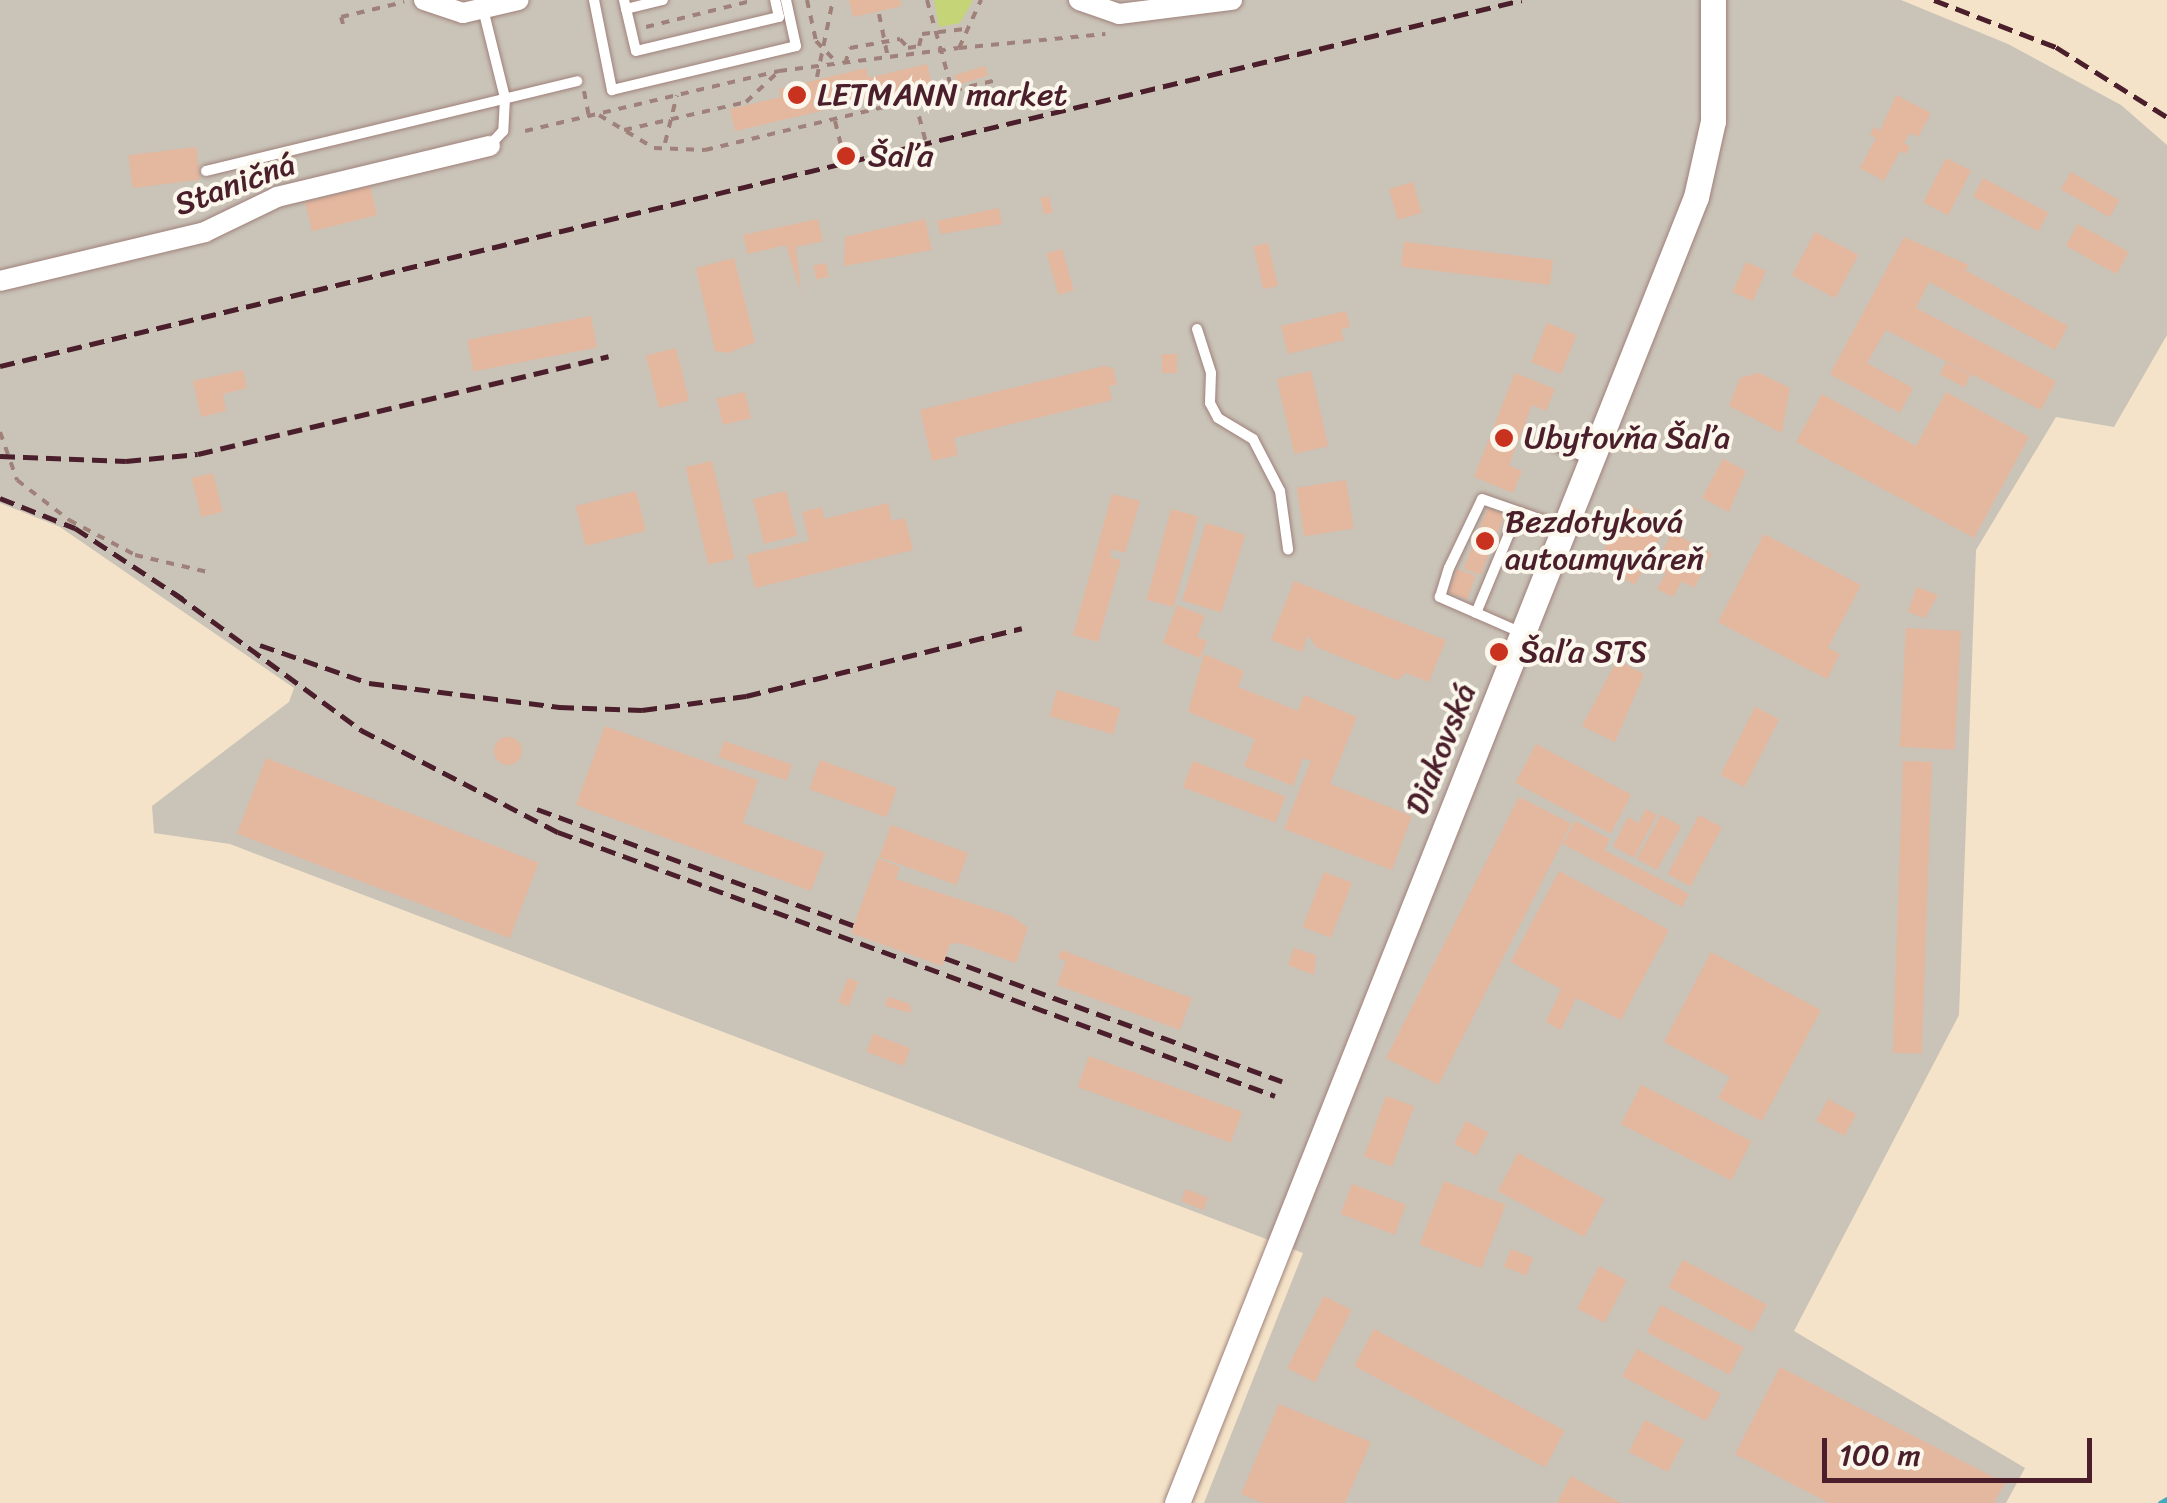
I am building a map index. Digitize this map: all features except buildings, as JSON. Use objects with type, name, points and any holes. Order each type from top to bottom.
[{"type":"street","points":[[422,4],[462,14],[520,0]]},
{"type":"street","points":[[1086,4],[1119,14],[1232,0]]},
{"type":"street","name":"Diakovská","points":[[1177,1503],[1589,458],[1696,197],[1713,121],[1714,0]]},
{"type":"street","name":"Staničná","points":[[0,282],[205,232],[277,197],[490,146]]},
{"type":"lane","points":[[594,0],[612,90],[796,46],[786,0]]},
{"type":"lane","points":[[662,0],[625,4],[636,52],[779,17],[775,0]]},
{"type":"lane","points":[[483,9],[505,98],[503,131],[490,146]]},
{"type":"lane","points":[[206,171],[580,83]]},
{"type":"lane","points":[[1197,329],[1211,373],[1210,404],[1218,418],[1254,439],[1280,491],[1288,549]]},
{"type":"lane","points":[[1542,440],[1589,458]]},
{"type":"lane","points":[[1522,633],[1440,596],[1449,568],[1482,500],[1563,528]]},
{"type":"lane","points":[[1476,613],[1518,512]]},
{"type":"path","points":[[646,27],[755,0]]},
{"type":"path","points":[[806,0],[822,43],[841,64]]},
{"type":"path","points":[[816,77],[833,0]]},
{"type":"path","points":[[927,0],[952,90]]},
{"type":"path","points":[[958,48],[980,0]]},
{"type":"path","points":[[343,24],[342,17],[404,2],[422,4]]},
{"type":"path","points":[[386,6],[388,14]]},
{"type":"path","points":[[879,14],[888,58]]},
{"type":"path","points":[[841,64],[850,48],[900,39],[908,48],[918,46],[922,34],[967,29]]},
{"type":"path","points":[[525,131],[779,70],[1105,34]]},
{"type":"path","points":[[624,130],[746,102],[779,70]]},
{"type":"path","points":[[597,114],[654,148],[664,145],[704,150],[996,80]]},
{"type":"path","points":[[580,83],[589,116]]},
{"type":"path","points":[[664,145],[678,95]]},
{"type":"path","points":[[914,99],[929,154]]},
{"type":"path","points":[[826,111],[846,170]]},
{"type":"path","points":[[0,432],[17,480],[69,520],[135,555],[212,573]]},
{"type":"shaded area","points":[[0,0],[1901,0],[2008,44],[2121,105],[2167,145],[2167,335],[2114,427],[2056,417],[1976,550],[1959,1015],[1794,1331],[2025,1468],[2006,1503],[1204,1503],[1303,1253],[230,844],[154,833],[152,806],[289,702],[294,688],[60,527],[0,503]]},
{"type":"green space","points":[[934,0],[973,0],[960,23],[939,27]]},
{"type":"waterway","points":[[2160,1503],[2167,1499]]},
{"type":"railway","points":[[0,366],[1522,0]]},
{"type":"railway","points":[[1934,0],[2056,47],[2167,117]]},
{"type":"railway","points":[[0,456],[126,461],[198,454],[608,356]]},
{"type":"railway","points":[[0,498],[75,528],[183,599]]},
{"type":"railway","points":[[174,593],[361,730],[558,832],[1275,1096]]},
{"type":"railway","points":[[260,645],[369,683],[559,707],[642,710],[746,696],[1022,628]]},
{"type":"railway","points":[[537,809],[853,925]]},
{"type":"railway","points":[[945,958],[1282,1081]]},
{"type":"place","name":"LETMANN market","points":[[797,95]]},
{"type":"place","name":"Šaľa","points":[[846,156]]},
{"type":"place","name":"Ubytovňa Šaľa","points":[[1504,438]]},
{"type":"place","name":"Bezdotyková autoumyváreň","points":[[1485,541]]},
{"type":"place","name":"Šaľa STS","points":[[1499,652]]}]
